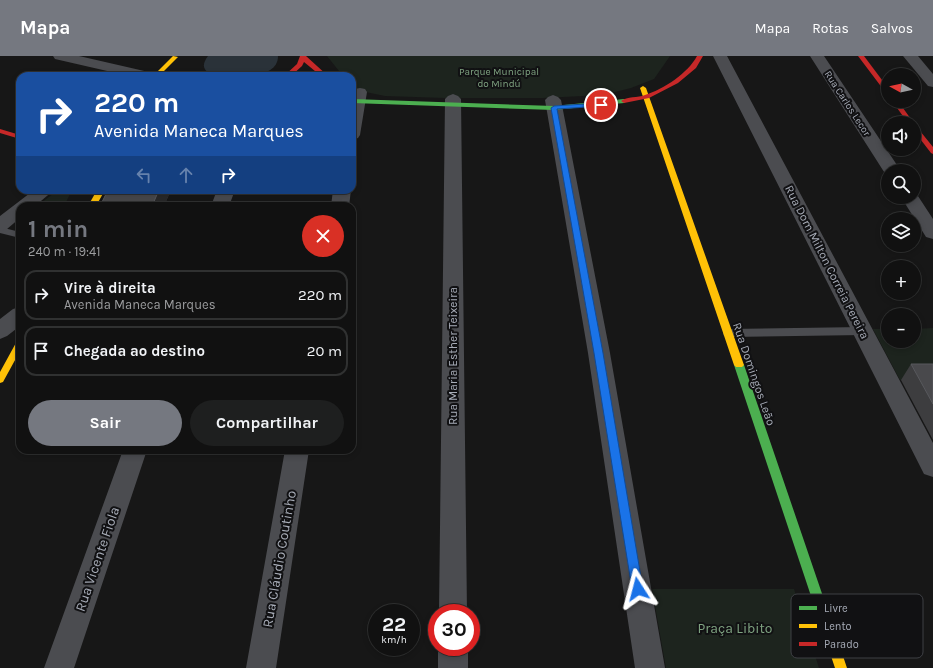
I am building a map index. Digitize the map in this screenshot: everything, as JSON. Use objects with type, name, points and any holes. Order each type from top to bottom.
[{"type":"street","points":[[60,56],[130,72]]},
{"type":"street","points":[[356,96],[453,102],[553,104],[609,95],[645,93],[676,82],[694,67],[700,56]]},
{"type":"street","name":"Rua Dom Milton Correia Pereira","points":[[720,56],[933,467]]},
{"type":"street","name":"Rua Carlos Lecor","points":[[817,56],[887,164]]},
{"type":"street","points":[[861,56],[881,83]]},
{"type":"street","points":[[910,56],[933,83]]},
{"type":"street","points":[[173,72],[172,64],[176,57]]},
{"type":"street","points":[[160,72],[176,57]]},
{"type":"street","points":[[292,72],[300,65],[303,57],[320,72]]},
{"type":"street","points":[[645,93],[653,83]]},
{"type":"street","name":"Rua Domingos Leão","points":[[645,93],[816,594]]},
{"type":"street","name":"Rua Maria Esther Teixeira","points":[[453,102],[453,604]]},
{"type":"street","points":[[553,104],[599,353],[650,668]]},
{"type":"street","points":[[0,131],[16,136]]},
{"type":"street","points":[[921,136],[933,152]]},
{"type":"street","points":[[29,202],[40,194]]},
{"type":"street","points":[[915,204],[933,232]]},
{"type":"street","points":[[0,225],[16,212]]},
{"type":"street","points":[[0,331],[16,317]]},
{"type":"street","points":[[0,380],[16,350]]},
{"type":"street","name":"Rua Vicente Fiola","points":[[59,668],[134,454]]},
{"type":"street","name":"Rua Cláudio Coutinho","points":[[260,668],[296,454]]},
{"type":"street","points":[[453,656],[453,668]]},
{"type":"street","name":"Rua Domingos Leão","points":[[838,658],[841,668]]},
{"type":"lane","points":[[0,230],[16,234]]},
{"type":"lane","points":[[728,333],[863,331]]},
{"type":"green space","name":"Parque Municipal do Mindú","points":[[327,56],[670,56],[654,79],[631,88],[603,95],[543,98],[445,98],[385,96],[356,90],[356,72],[340,72]]},
{"type":"green space","points":[[53,194],[70,194],[66,202],[42,202]]},
{"type":"green space","points":[[933,328],[933,379],[900,380],[883,348],[921,348],[921,329]]},
{"type":"green space","points":[[873,329],[881,329],[881,344]]},
{"type":"green space","name":"Praça Libito","points":[[652,589],[794,589],[796,594],[791,594],[791,658],[816,658],[819,668],[666,668]]},
{"type":"shaded area","points":[[208,56],[278,56],[277,63],[273,68],[266,72],[208,72],[204,68],[204,63]]},
{"type":"building","points":[[106,194],[157,194],[154,202],[102,202]]},
{"type":"building","points":[[911,364],[933,364],[933,404]]},
{"type":"traffic: fast","points":[[356,101],[554,108],[624,101]]},
{"type":"traffic: fast","points":[[739,365],[816,594]]},
{"type":"traffic: slow","points":[[160,72],[175,57]]},
{"type":"traffic: slow","points":[[643,88],[739,365]]},
{"type":"traffic: slow","points":[[94,202],[99,194]]},
{"type":"traffic: slow","points":[[0,380],[16,350]]},
{"type":"traffic: slow","points":[[838,658],[841,668]]},
{"type":"traffic: jam","points":[[292,72],[300,65],[303,56]]},
{"type":"traffic: jam","points":[[624,101],[647,97],[676,82],[694,67],[700,56]]},
{"type":"traffic: jam","points":[[861,56],[881,83]]},
{"type":"traffic: jam","points":[[303,58],[320,72]]},
{"type":"traffic: jam","points":[[900,108],[906,116]]},
{"type":"traffic: jam","points":[[0,131],[16,136]]},
{"type":"traffic: jam","points":[[921,136],[933,152]]},
{"type":"route","points":[[601,105],[554,108],[599,353],[638,589]]}]
